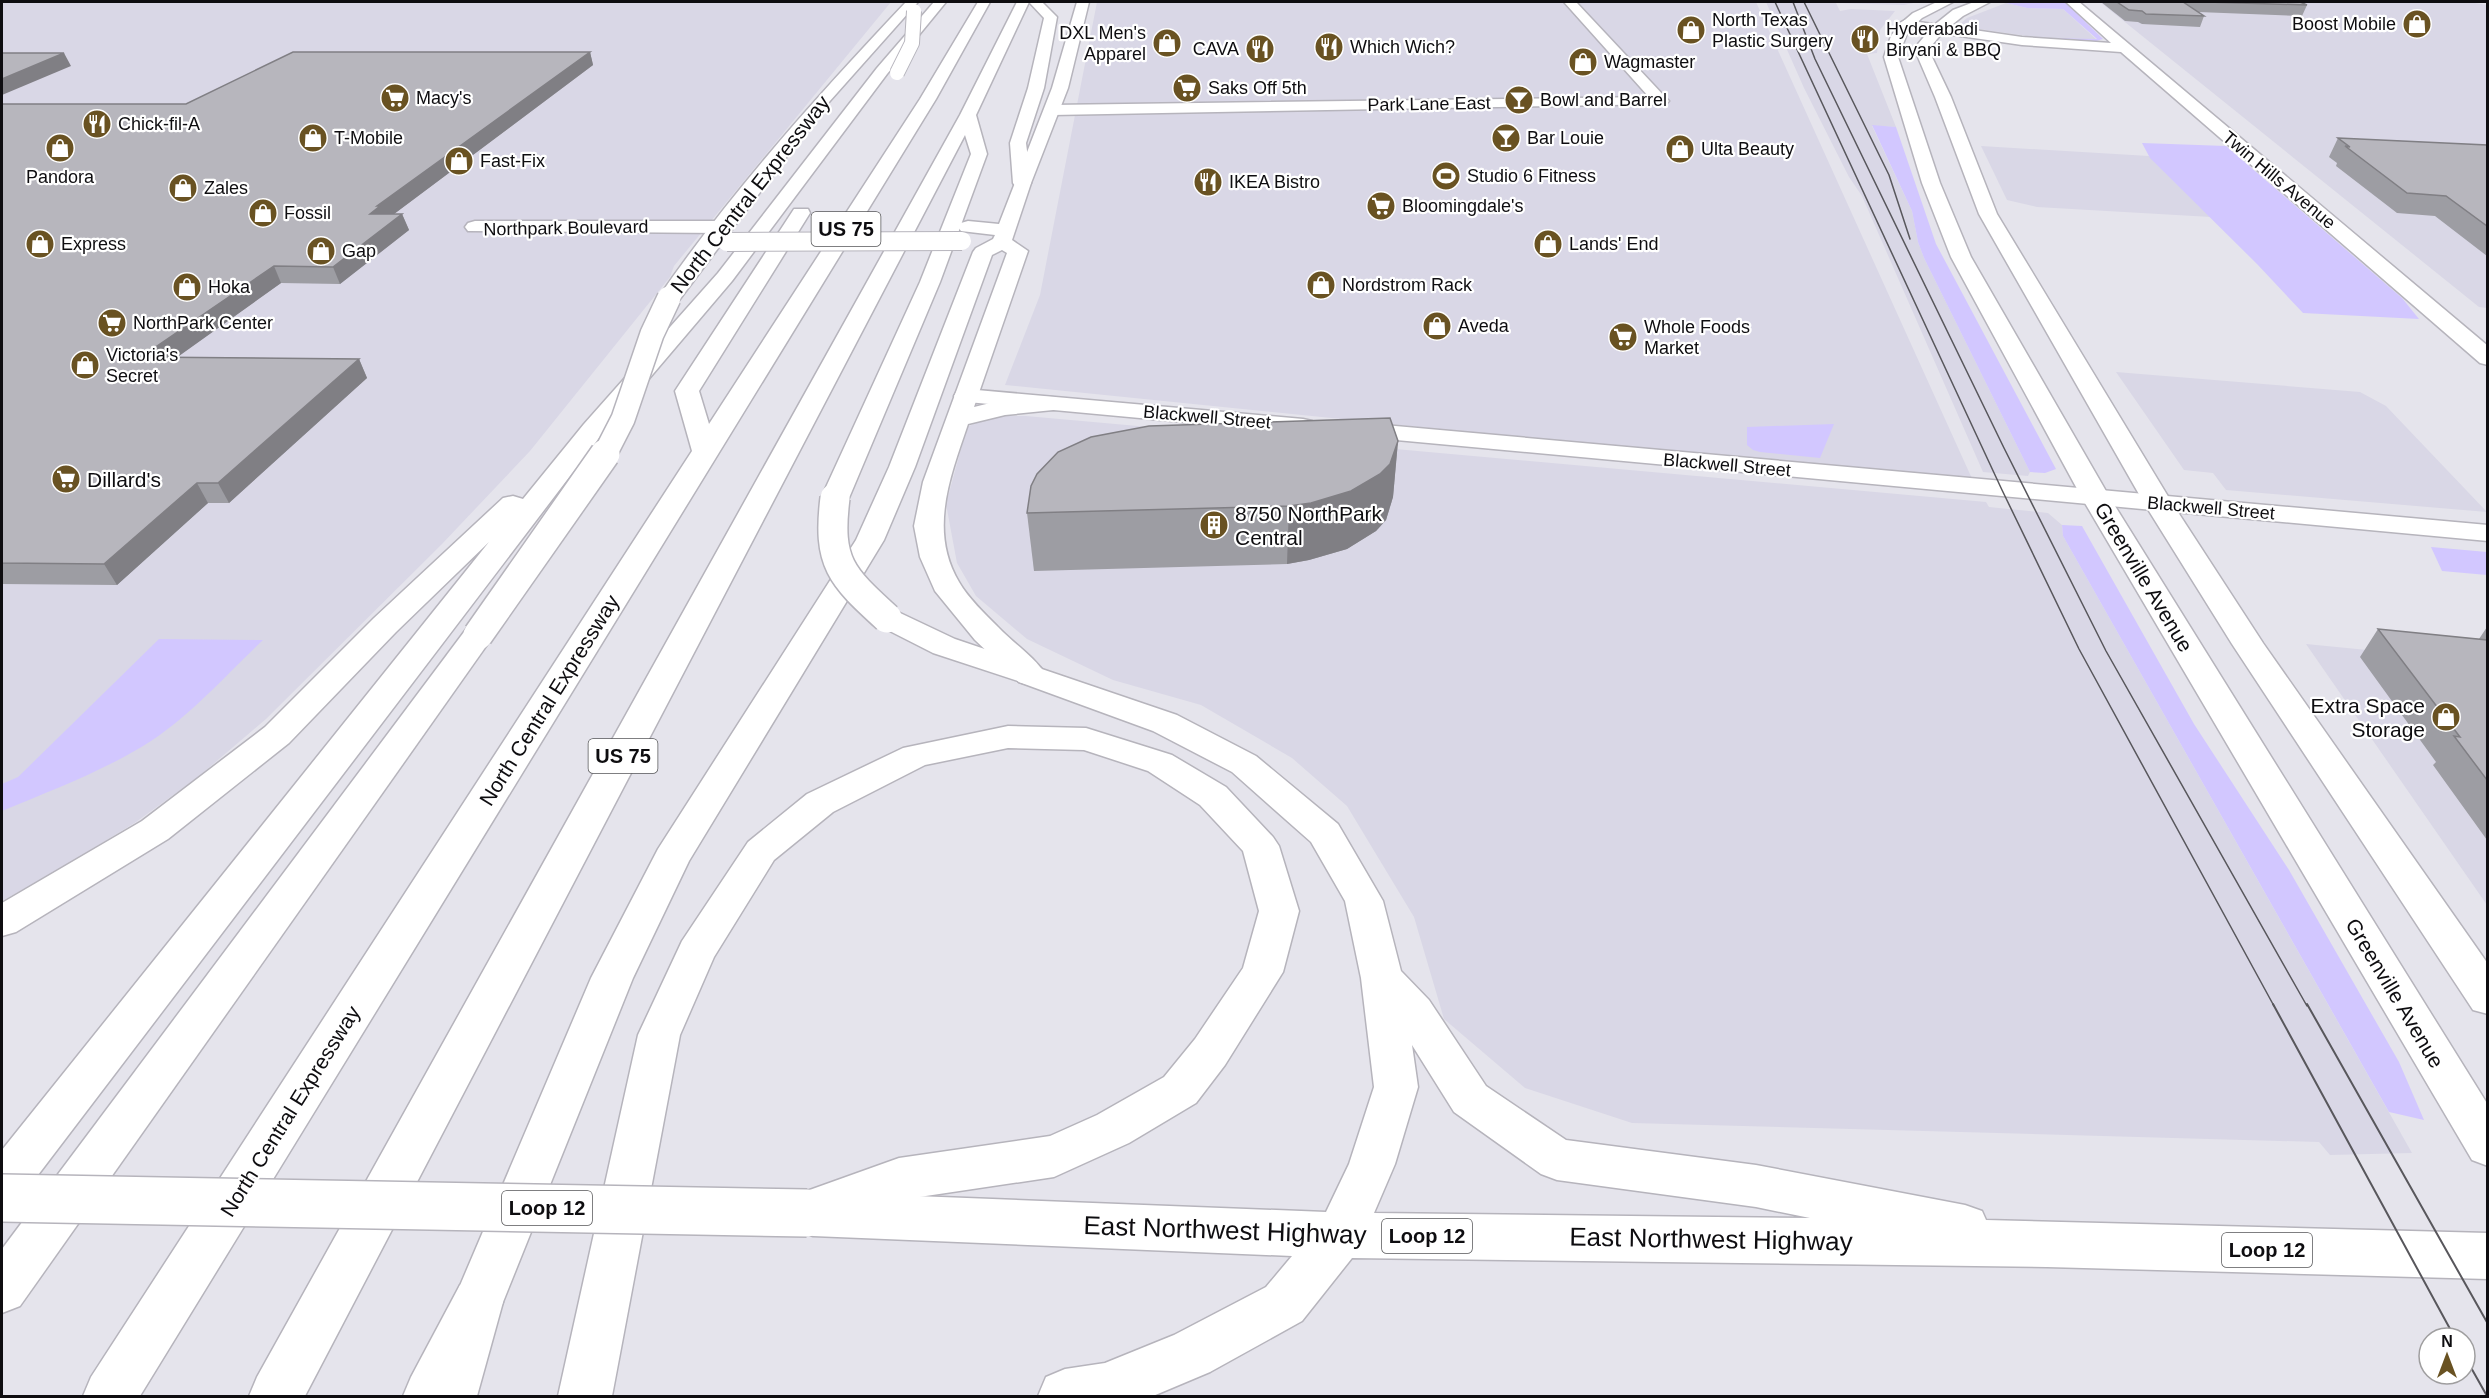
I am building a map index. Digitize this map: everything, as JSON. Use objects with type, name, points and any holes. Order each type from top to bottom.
[{"type":"main road","points":[[2,1185],[593,429],[725,277],[882,71],[940,2]]},
{"type":"main road","name":"North Central Expressway","points":[[110,1396],[928,99],[984,2]]},
{"type":"main road","name":"US 75","points":[[276,1396],[968,116],[1023,2]]},
{"type":"main road","points":[[1022,183],[1018,143],[1036,88],[1051,16],[1035,2]]},
{"type":"main road","points":[[430,1396],[478,1302],[612,978],[671,859],[870,540],[902,467],[983,252],[985,235],[1022,183],[1052,110],[1062,82],[1083,2]]},
{"type":"main road","name":"Park Lane East","points":[[1052,110],[1661,101],[1570,2]]},
{"type":"main road","points":[[1905,24],[1925,10],[1947,2]]},
{"type":"main road","points":[[1984,2],[1958,13],[1938,29],[1925,45],[1924,55],[1943,97],[1988,214],[2158,503],[2248,644],[2487,998]]},
{"type":"main road","name":"Twin Hills Avenue","points":[[2072,2],[2487,358]]},
{"type":"main road","points":[[851,138],[897,72],[912,43],[915,5]]},
{"type":"main road","name":"North Central Expressway","points":[[2,1289],[478,635],[602,460],[623,419],[652,334],[669,298],[724,235],[815,108],[890,23],[915,5]]},
{"type":"main road","points":[[1905,24],[2022,41],[2124,48]]},
{"type":"main road","name":"Greenville Avenue","points":[[1905,24],[1894,40],[1891,57],[1931,183],[1961,257],[2096,498],[2487,1146]]},
{"type":"main road","points":[[1903,94],[1943,97]]},
{"type":"main road","points":[[968,116],[979,154],[930,282],[835,498],[830,527],[833,556],[850,583],[887,618],[944,646],[1164,723],[1244,764],[1325,833],[1364,901],[1382,978],[1396,1088],[1372,1164],[1340,1235],[1284,1304],[1192,1354],[1105,1390],[1065,1396]]},
{"type":"main road","points":[[705,453],[687,391],[838,157]]},
{"type":"main road","points":[[1931,183],[1977,187]]},
{"type":"main road","name":"Northpark Boulevard","points":[[724,235],[504,244],[483,240],[475,227],[724,235],[985,235]]},
{"type":"main road","points":[[985,235],[1018,251],[936,482],[928,526],[934,557],[945,585],[986,633],[1030,675]]},
{"type":"main road","points":[[1961,257],[1984,264],[2016,306],[2052,324]]},
{"type":"main road","name":"Blackwell Street","points":[[961,407],[988,410],[1020,405],[1054,404],[2487,533]]},
{"type":"main road","points":[[2,921],[155,830],[277,735],[386,625],[593,429]]},
{"type":"main road","points":[[585,1396],[659,1035],[696,952],[761,851],[820,803],[915,756],[1008,737],[1086,739],[1160,762],[1213,796],[1260,846],[1279,911],[1262,972],[1210,1052],[1180,1090],[1113,1129],[1054,1156],[899,1179],[807,1213]]},
{"type":"main road","points":[[1382,978],[1414,1012],[1470,1099],[1557,1159],[1756,1186],[2048,1244]]},
{"type":"main road","name":"East Northwest Highway","points":[[2,1198],[807,1213],[1340,1235],[2048,1244],[2487,1256]]},
{"type":"main road","points":[[450,1396],[478,1302]]},
{"type":"shaded area","points":[[2,2],[891,2],[674,266],[670,277],[530,451],[442,544],[266,719],[198,777],[136,822],[2,901]]},
{"type":"shaded area","points":[[1097,2],[1756,2],[1974,483],[1005,385],[1040,295]]},
{"type":"shaded area","points":[[1766,2],[1918,2],[1904,5],[1836,3],[1840,11],[1851,9],[1895,11],[1880,30],[1877,53],[1867,54],[1896,127],[1872,126],[1912,211],[1918,242],[1924,258],[2030,472],[2028,476],[1983,472],[1862,196],[1849,177],[1804,88]]},
{"type":"shaded area","points":[[2065,2],[2103,39],[2093,42],[2040,38],[2097,39],[2063,9],[2027,8],[2006,3]]},
{"type":"shaded area","points":[[2100,2],[2469,2],[2487,5],[2487,308],[2479,307]]},
{"type":"shaded area","points":[[2006,3],[2027,8],[2063,9],[2097,40],[2040,38],[1958,26],[1967,18]]},
{"type":"shaded area","points":[[1872,125],[1896,127],[1936,244],[2056,469],[2045,473],[2030,472],[1924,258],[1918,242],[1912,211]]},
{"type":"shaded area","points":[[2142,143],[2226,146],[2402,298],[2419,319],[2303,313],[2150,158]]},
{"type":"shaded area","points":[[1981,146],[2149,156],[2211,217],[2037,207],[2007,200]]},
{"type":"shaded area","points":[[2116,372],[2360,392],[2386,406],[2487,512],[2226,490],[2213,473],[2184,470]]},
{"type":"shaded area","points":[[992,416],[1026,416],[1986,502],[1989,507],[2048,513],[2062,525],[2063,536],[2412,1153],[2330,1155],[2319,1142],[1632,1123],[1525,1088],[1444,1019],[1414,917],[1347,806],[1292,758],[1201,705],[1113,680],[1027,639],[976,596],[957,563],[946,504],[967,427]]},
{"type":"shaded area","points":[[1834,424],[1820,458],[1760,452],[1747,445],[1747,427]]},
{"type":"shaded area","points":[[2062,525],[2082,526],[2194,724],[2289,870],[2399,1062],[2424,1120],[2389,1112],[2063,536]]},
{"type":"shaded area","points":[[2431,547],[2487,552],[2487,575],[2442,571]]},
{"type":"shaded area","points":[[159,639],[263,640],[195,706],[151,741],[96,771],[2,811],[2,784],[18,777]]},
{"type":"shaded area","points":[[2306,644],[2449,658],[2487,653],[2487,905]]},
{"type":"building","points":[[2117,2],[2183,2],[2204,16],[2146,14],[2142,11],[2129,10]]},
{"type":"building","points":[[2207,2],[2300,2],[2307,5]]},
{"type":"building","name":"NorthPark Center","points":[[293,52],[590,52],[377,206],[380,206],[370,214],[402,214],[333,267],[274,266],[141,357],[359,359],[218,483],[197,483],[104,564],[2,563],[2,104],[186,104]]},
{"type":"building","points":[[2,53],[64,53],[2,79]]},
{"type":"building","points":[[2338,138],[2487,145],[2487,226],[2446,196],[2407,193],[2345,146],[2350,147]]},
{"type":"building","points":[[1390,418],[1398,441],[1390,464],[1380,474],[1351,491],[1311,503],[1289,506],[1027,513],[1031,486],[1037,474],[1058,452],[1091,437],[1149,426]]},
{"type":"building","points":[[2378,629],[2487,640],[2487,780],[2454,736],[2460,737]]},
{"type":"tram line","points":[[1775,2],[2002,490],[2079,649],[2274,1006]]},
{"type":"tram line","points":[[1793,2],[1815,59],[2004,448],[2106,651],[2307,1006]]},
{"type":"tram line","points":[[1804,2],[1889,175],[1910,239]]},
{"type":"tram line","points":[[2273,1004],[2448,1326]]},
{"type":"tram line","points":[[2307,1004],[2488,1324]]},
{"type":"tram line","points":[[2477,1378],[2487,1396]]},
{"type":"place","name":"Boost Mobile","points":[[2417,24]]},
{"type":"place","name":"North Texas Plastic Surgery","points":[[1691,30]]},
{"type":"place","name":"Hyderabadi Biryani & BBQ","points":[[1865,39]]},
{"type":"place","name":"DXL Men's Apparel","points":[[1167,43]]},
{"type":"place","name":"Which Wich?","points":[[1329,47]]},
{"type":"place","name":"CAVA","points":[[1260,49]]},
{"type":"place","name":"Wagmaster","points":[[1583,62]]},
{"type":"place","name":"Saks Off 5th","points":[[1187,88]]},
{"type":"place","name":"Macy's","points":[[395,98]]},
{"type":"place","name":"Bowl and Barrel","points":[[1519,100]]},
{"type":"place","name":"Chick-fil-A","points":[[97,124]]},
{"type":"place","name":"T-Mobile","points":[[313,138]]},
{"type":"place","name":"Bar Louie","points":[[1506,138]]},
{"type":"place","name":"Pandora","points":[[60,148]]},
{"type":"place","name":"Ulta Beauty","points":[[1680,149]]},
{"type":"place","name":"Fast-Fix","points":[[459,161]]},
{"type":"place","name":"Studio 6 Fitness","points":[[1446,176]]},
{"type":"place","name":"IKEA Bistro","points":[[1208,182]]},
{"type":"place","name":"Zales","points":[[183,188]]},
{"type":"place","name":"Bloomingdale's","points":[[1381,206]]},
{"type":"place","name":"Fossil","points":[[263,213]]},
{"type":"place","name":"Express","points":[[40,244]]},
{"type":"place","name":"Lands' End","points":[[1548,244]]},
{"type":"place","name":"Gap","points":[[321,251]]},
{"type":"place","name":"Nordstrom Rack","points":[[1321,285]]},
{"type":"place","name":"Hoka","points":[[187,287]]},
{"type":"place","name":"NorthPark Center","points":[[112,323]]},
{"type":"place","name":"Aveda","points":[[1437,326]]},
{"type":"place","name":"Whole Foods Market","points":[[1623,337]]},
{"type":"place","name":"Victoria's Secret","points":[[85,365]]},
{"type":"place","name":"Dillard's","points":[[66,479]]},
{"type":"place","name":"8750 NorthPark Central","points":[[1214,525]]},
{"type":"place","name":"Extra Space Storage","points":[[2446,717]]}]
